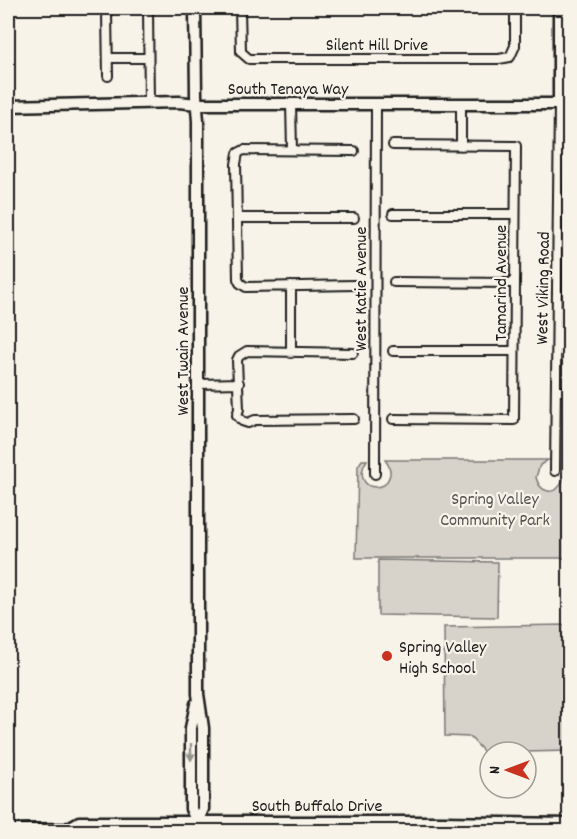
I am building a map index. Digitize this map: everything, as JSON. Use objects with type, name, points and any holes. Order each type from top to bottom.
[{"type":"street","points":[[148,8],[149,103]]},
{"type":"street","name":"West Twain Avenue","points":[[195,8],[199,384],[198,694],[191,728],[191,809],[197,827]]},
{"type":"street","name":"Silent Hill Drive","points":[[240,8],[241,52],[249,59],[499,59],[510,57],[515,46],[515,8]]},
{"type":"street","points":[[559,8],[564,104]]},
{"type":"street","points":[[107,13],[108,76]]},
{"type":"street","points":[[108,58],[148,58]]},
{"type":"street","name":"South Tenaya Way","points":[[8,106],[149,103],[564,104]]},
{"type":"street","points":[[291,104],[292,150]]},
{"type":"street","name":"West Katie Avenue","points":[[375,104],[375,474]]},
{"type":"street","points":[[393,146],[461,146],[461,104]]},
{"type":"street","name":"West Viking Road","points":[[555,471],[564,104]]},
{"type":"street","name":"Tamarind Avenue","points":[[393,419],[514,420],[516,146],[461,146]]},
{"type":"street","points":[[354,151],[240,150],[236,156],[238,279],[240,283],[246,287],[355,285]]},
{"type":"street","points":[[393,214],[515,214]]},
{"type":"street","points":[[238,218],[354,218]]},
{"type":"street","points":[[393,282],[514,283]]},
{"type":"street","points":[[291,286],[291,352]]},
{"type":"street","points":[[353,353],[247,351],[239,356],[237,415],[242,422],[248,423],[255,420],[354,419]]},
{"type":"street","points":[[393,351],[514,351]]},
{"type":"street","points":[[199,384],[239,383]]},
{"type":"street","points":[[556,391],[570,391]]},
{"type":"street","name":"South Buffalo Drive","points":[[8,830],[69,830],[79,822],[197,827],[555,828],[570,824]]},
{"type":"green space","name":"Spring Valley Community Park","points":[[362,460],[367,460],[362,471],[364,481],[372,487],[384,485],[389,479],[390,469],[385,460],[548,460],[540,465],[536,477],[539,484],[547,491],[557,489],[564,477],[565,468],[569,468],[569,558],[356,558],[358,466]]},
{"type":"green space","points":[[378,560],[498,562],[497,617],[378,615]]},
{"type":"green space","points":[[568,625],[569,751],[538,752],[538,740],[478,740],[478,746],[470,737],[445,736],[444,627]]},
{"type":"place","name":"Spring Valley High School","points":[[387,656]]}]
